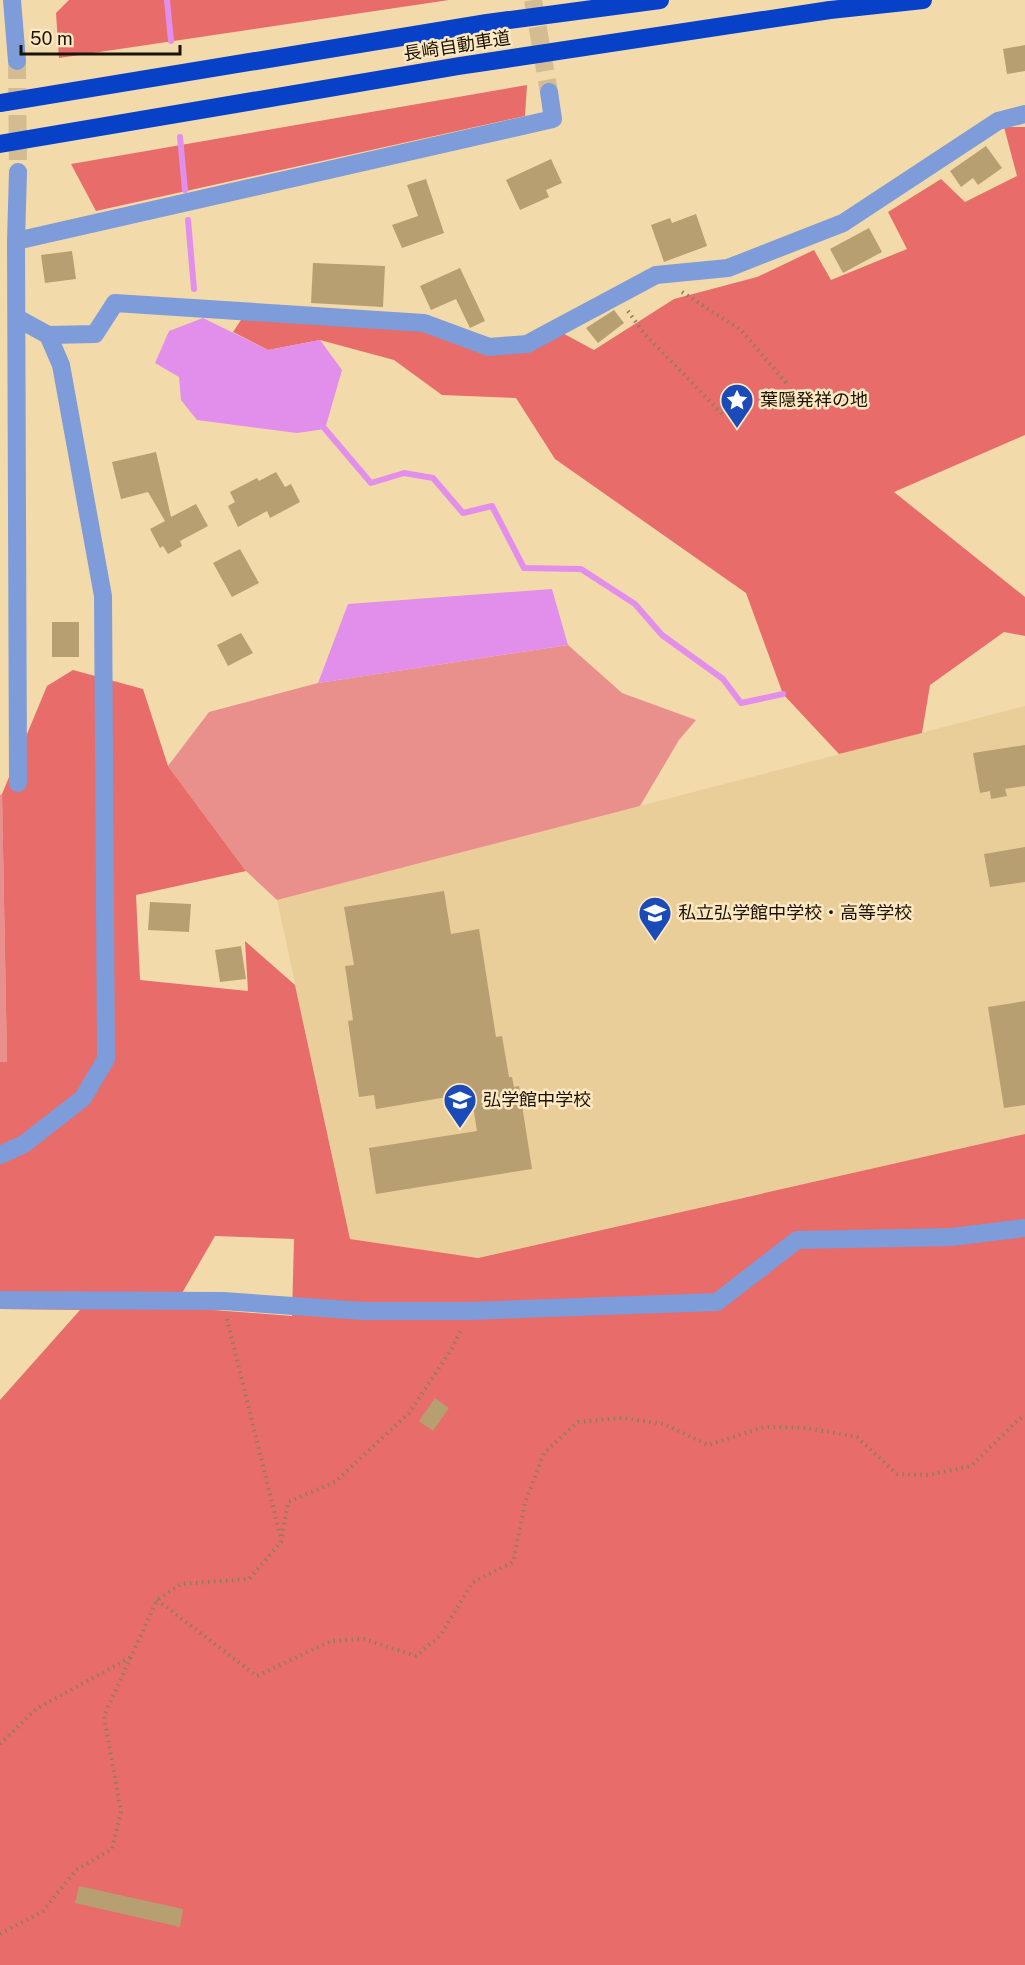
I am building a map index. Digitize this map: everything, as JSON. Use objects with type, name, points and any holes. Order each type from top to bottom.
[{"type":"highway","name":"長崎自動車道","points":[[0,103],[487,23],[660,0]]},
{"type":"highway","name":"長崎自動車道","points":[[0,144],[459,66],[830,10],[923,0]]},
{"type":"street","points":[[12,0],[17,61]]},
{"type":"street","points":[[8,244],[553,119],[549,92]]},
{"type":"street","points":[[17,318],[48,335],[95,334],[115,303],[424,322],[489,347],[527,344],[656,275],[728,267],[843,223],[998,121],[1025,114]]},
{"type":"street","points":[[18,172],[8,244],[17,318],[18,783]]},
{"type":"street","points":[[0,1155],[24,1144],[83,1098],[106,1059],[103,596],[61,365],[48,335]]},
{"type":"street","points":[[0,1300],[223,1301],[364,1311],[470,1311],[717,1302],[797,1240],[951,1237],[1025,1228]]},
{"type":"path","points":[[656,275],[741,330],[788,385]]},
{"type":"path","points":[[616,296],[643,332],[725,417]]},
{"type":"path","points":[[223,1301],[281,1542]]},
{"type":"path","points":[[0,1934],[43,1911],[76,1869],[112,1850],[121,1812],[104,1716],[157,1600],[181,1584],[249,1580],[281,1542],[288,1502],[335,1482],[409,1413],[453,1348],[470,1311]]},
{"type":"path","points":[[157,1600],[257,1676],[331,1641],[364,1639],[416,1656],[440,1636],[473,1582],[513,1562],[525,1503],[544,1453],[578,1422],[622,1418],[664,1424],[708,1445],[764,1427],[806,1428],[857,1437],[897,1474],[929,1475],[971,1466],[1017,1420],[1025,1415]]},
{"type":"path","points":[[0,1744],[36,1709],[131,1657]]},
{"type":"shaded area","points":[[69,0],[449,0],[59,58],[56,13]]},
{"type":"shaded area","points":[[527,85],[525,116],[96,211],[71,164]]},
{"type":"shaded area","points":[[1004,127],[1025,127],[1025,435],[894,492],[1025,597],[1025,636],[1004,632],[930,685],[922,733],[839,754],[783,694],[746,593],[555,459],[516,398],[442,395],[394,360],[320,340],[268,350],[233,332],[247,311],[424,323],[489,347],[555,329],[594,350],[674,299],[757,277],[814,250],[831,280],[907,249],[888,212],[941,179],[965,202],[1017,176]]},
{"type":"shaded area","points":[[203,318],[268,350],[320,340],[342,370],[325,429],[297,433],[197,420],[181,400],[179,377],[155,363],[169,331]]},
{"type":"shaded area","points":[[552,589],[568,645],[318,683],[348,604]]},
{"type":"shaded area","points":[[568,645],[622,693],[696,720],[679,740],[640,806],[277,900],[246,871],[168,766],[209,712],[318,683]]},
{"type":"shaded area","points":[[73,670],[143,689],[168,766],[246,871],[136,895],[140,980],[248,991],[245,941],[295,985],[350,1239],[478,1258],[1025,1134],[1025,1965],[0,1965],[0,1400],[80,1310],[0,1309],[0,1062],[7,1062],[2,794],[47,686]],"holes":[[[215,1236],[294,1239],[292,1316],[174,1307]]]},
{"type":"shaded area","name":"私立弘学館中学校・高等学校","points":[[1025,706],[1025,1134],[477,1258],[350,1239],[277,900]]},
{"type":"shaded area","points":[[2,794],[7,1062],[0,1062],[0,795]]},
{"type":"building","points":[[1025,45],[1025,71],[1007,74],[1003,49]]},
{"type":"building","points":[[986,146],[1002,168],[978,185],[973,178],[961,187],[950,171]]},
{"type":"building","points":[[551,159],[562,183],[546,190],[549,197],[520,210],[506,180]]},
{"type":"building","points":[[426,179],[444,233],[402,248],[392,225],[418,216],[407,185]]},
{"type":"building","points":[[696,214],[707,246],[664,262],[651,225],[670,218],[672,223]]},
{"type":"building","points":[[869,228],[882,252],[843,273],[830,249]]},
{"type":"building","points":[[72,251],[76,279],[45,283],[41,255]]},
{"type":"building","points":[[313,263],[385,266],[383,307],[311,303]]},
{"type":"building","points":[[460,268],[485,321],[470,328],[456,299],[431,310],[420,286]]},
{"type":"building","points":[[614,310],[624,323],[598,343],[586,328]]},
{"type":"building","points":[[156,452],[171,517],[196,504],[208,526],[180,541],[182,546],[168,554],[163,546],[160,548],[150,529],[165,521],[148,492],[121,499],[112,462]]},
{"type":"building","points":[[276,472],[285,487],[291,484],[300,502],[270,518],[267,511],[238,527],[228,506],[235,502],[230,492],[257,478],[259,481]]},
{"type":"building","points":[[240,549],[259,583],[232,597],[213,563]]},
{"type":"building","points":[[52,622],[79,622],[79,657],[52,657]]},
{"type":"building","points":[[241,633],[253,653],[228,666],[217,645]]},
{"type":"building","points":[[1025,745],[1025,786],[1005,789],[1007,796],[991,799],[990,791],[980,793],[973,753]]},
{"type":"building","points":[[1025,847],[1025,882],[990,887],[984,854]]},
{"type":"building","points":[[444,891],[451,934],[479,929],[496,1037],[502,1036],[509,1077],[512,1077],[514,1087],[519,1086],[532,1169],[376,1194],[369,1148],[477,1131],[471,1093],[376,1109],[374,1095],[359,1097],[348,1021],[353,1020],[345,966],[354,965],[344,907]]},
{"type":"building","points":[[150,902],[191,904],[189,932],[148,930]]},
{"type":"building","points":[[241,946],[246,979],[220,982],[215,950]]},
{"type":"building","points":[[1025,1001],[1025,1105],[1004,1108],[988,1007]]},
{"type":"building","points":[[435,1398],[449,1408],[433,1431],[419,1421]]},
{"type":"building","points":[[79,1886],[183,1909],[180,1927],[75,1903]]},
{"type":"waterway","points":[[167,0],[171,41]]},
{"type":"waterway","points":[[180,137],[185,190]]},
{"type":"waterway","points":[[188,220],[194,289]]},
{"type":"waterway","points":[[325,429],[371,483],[404,473],[433,478],[463,513],[492,506],[524,568],[581,569],[635,604],[662,635],[723,679],[741,703],[783,694]]},
{"type":"tunnel","points":[[533,0],[549,92]]},
{"type":"tunnel","points":[[17,61],[18,172]]},
{"type":"place","name":"葉隠発祥の地","points":[[737,429]]},
{"type":"place","name":"私立弘学館中学校・高等学校","points":[[655,942]]},
{"type":"place","name":"弘学館中学校","points":[[460,1129]]}]
